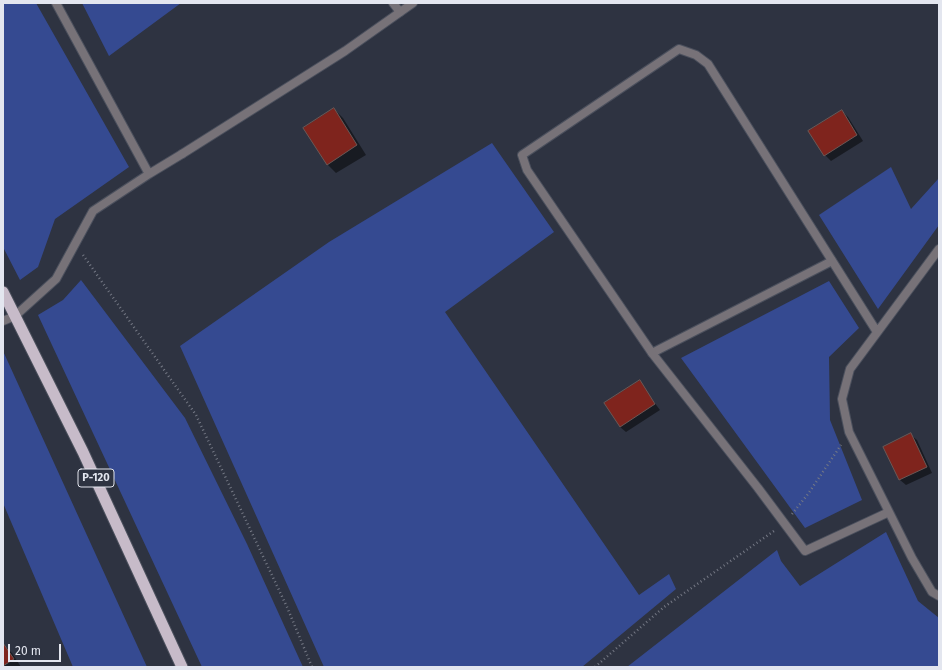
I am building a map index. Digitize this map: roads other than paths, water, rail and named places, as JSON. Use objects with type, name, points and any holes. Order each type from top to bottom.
[{"type":"highway","name":"Р-120","points":[[3,292],[83,452],[182,667]]},
{"type":"street","points":[[56,3],[149,174]]},
{"type":"street","points":[[393,3],[400,12]]},
{"type":"street","points":[[3,321],[15,316],[56,279],[93,211],[344,51],[413,3]]},
{"type":"street","points":[[877,332],[708,64],[696,55],[679,49],[522,155],[527,170],[652,352],[805,551],[889,512]]},
{"type":"street","points":[[939,249],[850,369],[842,399],[849,432],[889,512],[932,592],[939,596]]},
{"type":"street","points":[[652,352],[832,261]]}]
